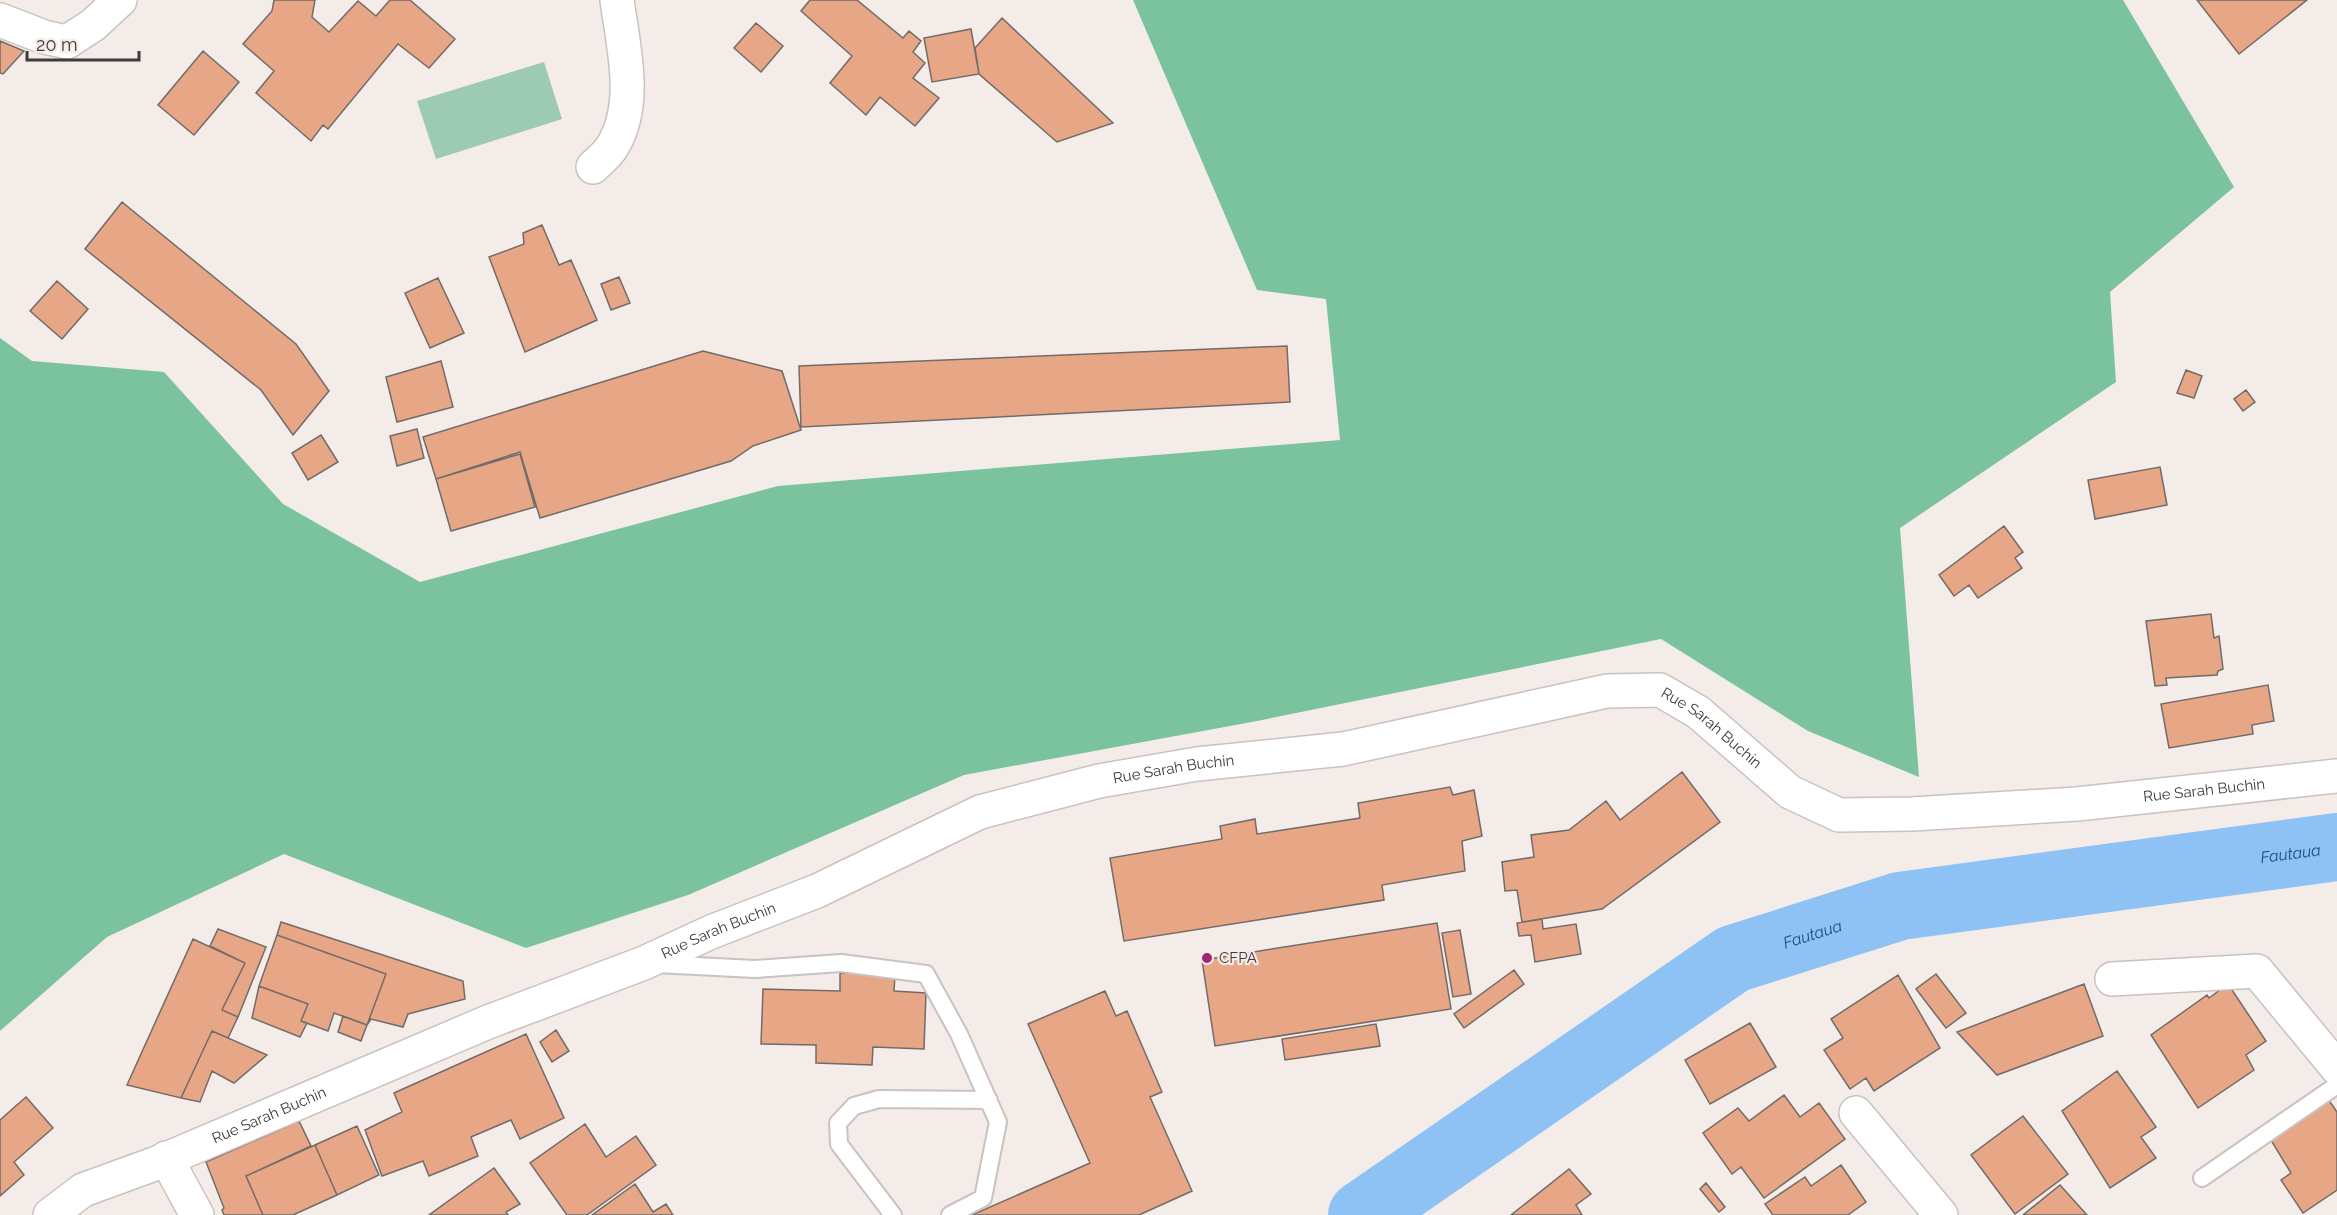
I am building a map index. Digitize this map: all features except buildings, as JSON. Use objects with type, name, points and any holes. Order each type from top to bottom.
[{"type":"street","points":[[0,20],[44,37],[67,42],[93,24],[120,0]]},
{"type":"street","points":[[593,167],[612,147],[626,114],[627,81],[617,0]]},
{"type":"street","name":"Rue Sarah Buchin","points":[[50,1215],[83,1190],[166,1158],[488,1022],[644,963],[711,933],[817,891],[980,813],[1099,781],[1197,764],[1343,749],[1607,691],[1660,690],[1698,712],[1790,792],[1839,815],[1912,814],[2077,804],[2337,776]]},
{"type":"street","points":[[2112,979],[2257,971],[2337,1068]]},
{"type":"street","points":[[1856,1113],[1941,1215]]},
{"type":"street","points":[[166,1158],[197,1215]]},
{"type":"lane","points":[[644,963],[755,969],[841,963],[926,974],[959,1034],[998,1122],[983,1198],[950,1215]]},
{"type":"lane","points":[[2202,1178],[2337,1085]]},
{"type":"lane","points":[[893,1215],[839,1144],[837,1123],[854,1106],[879,1099],[989,1100]]},
{"type":"green space","points":[[1133,0],[2123,0],[2234,187],[2110,292],[2116,382],[1900,528],[1919,777],[1808,731],[1661,639],[1257,721],[964,775],[688,895],[526,948],[284,854],[107,937],[0,1031],[0,338],[32,361],[164,372],[283,504],[420,582],[778,486],[1340,440],[1326,299],[1257,290]]},
{"type":"green space","points":[[544,62],[562,119],[436,159],[417,101]]},
{"type":"waterway","name":"Fautaua","points":[[1362,1215],[1733,959],[1900,906],[2337,847]]},
{"type":"place","name":"CFPA","points":[[1207,958]]}]
